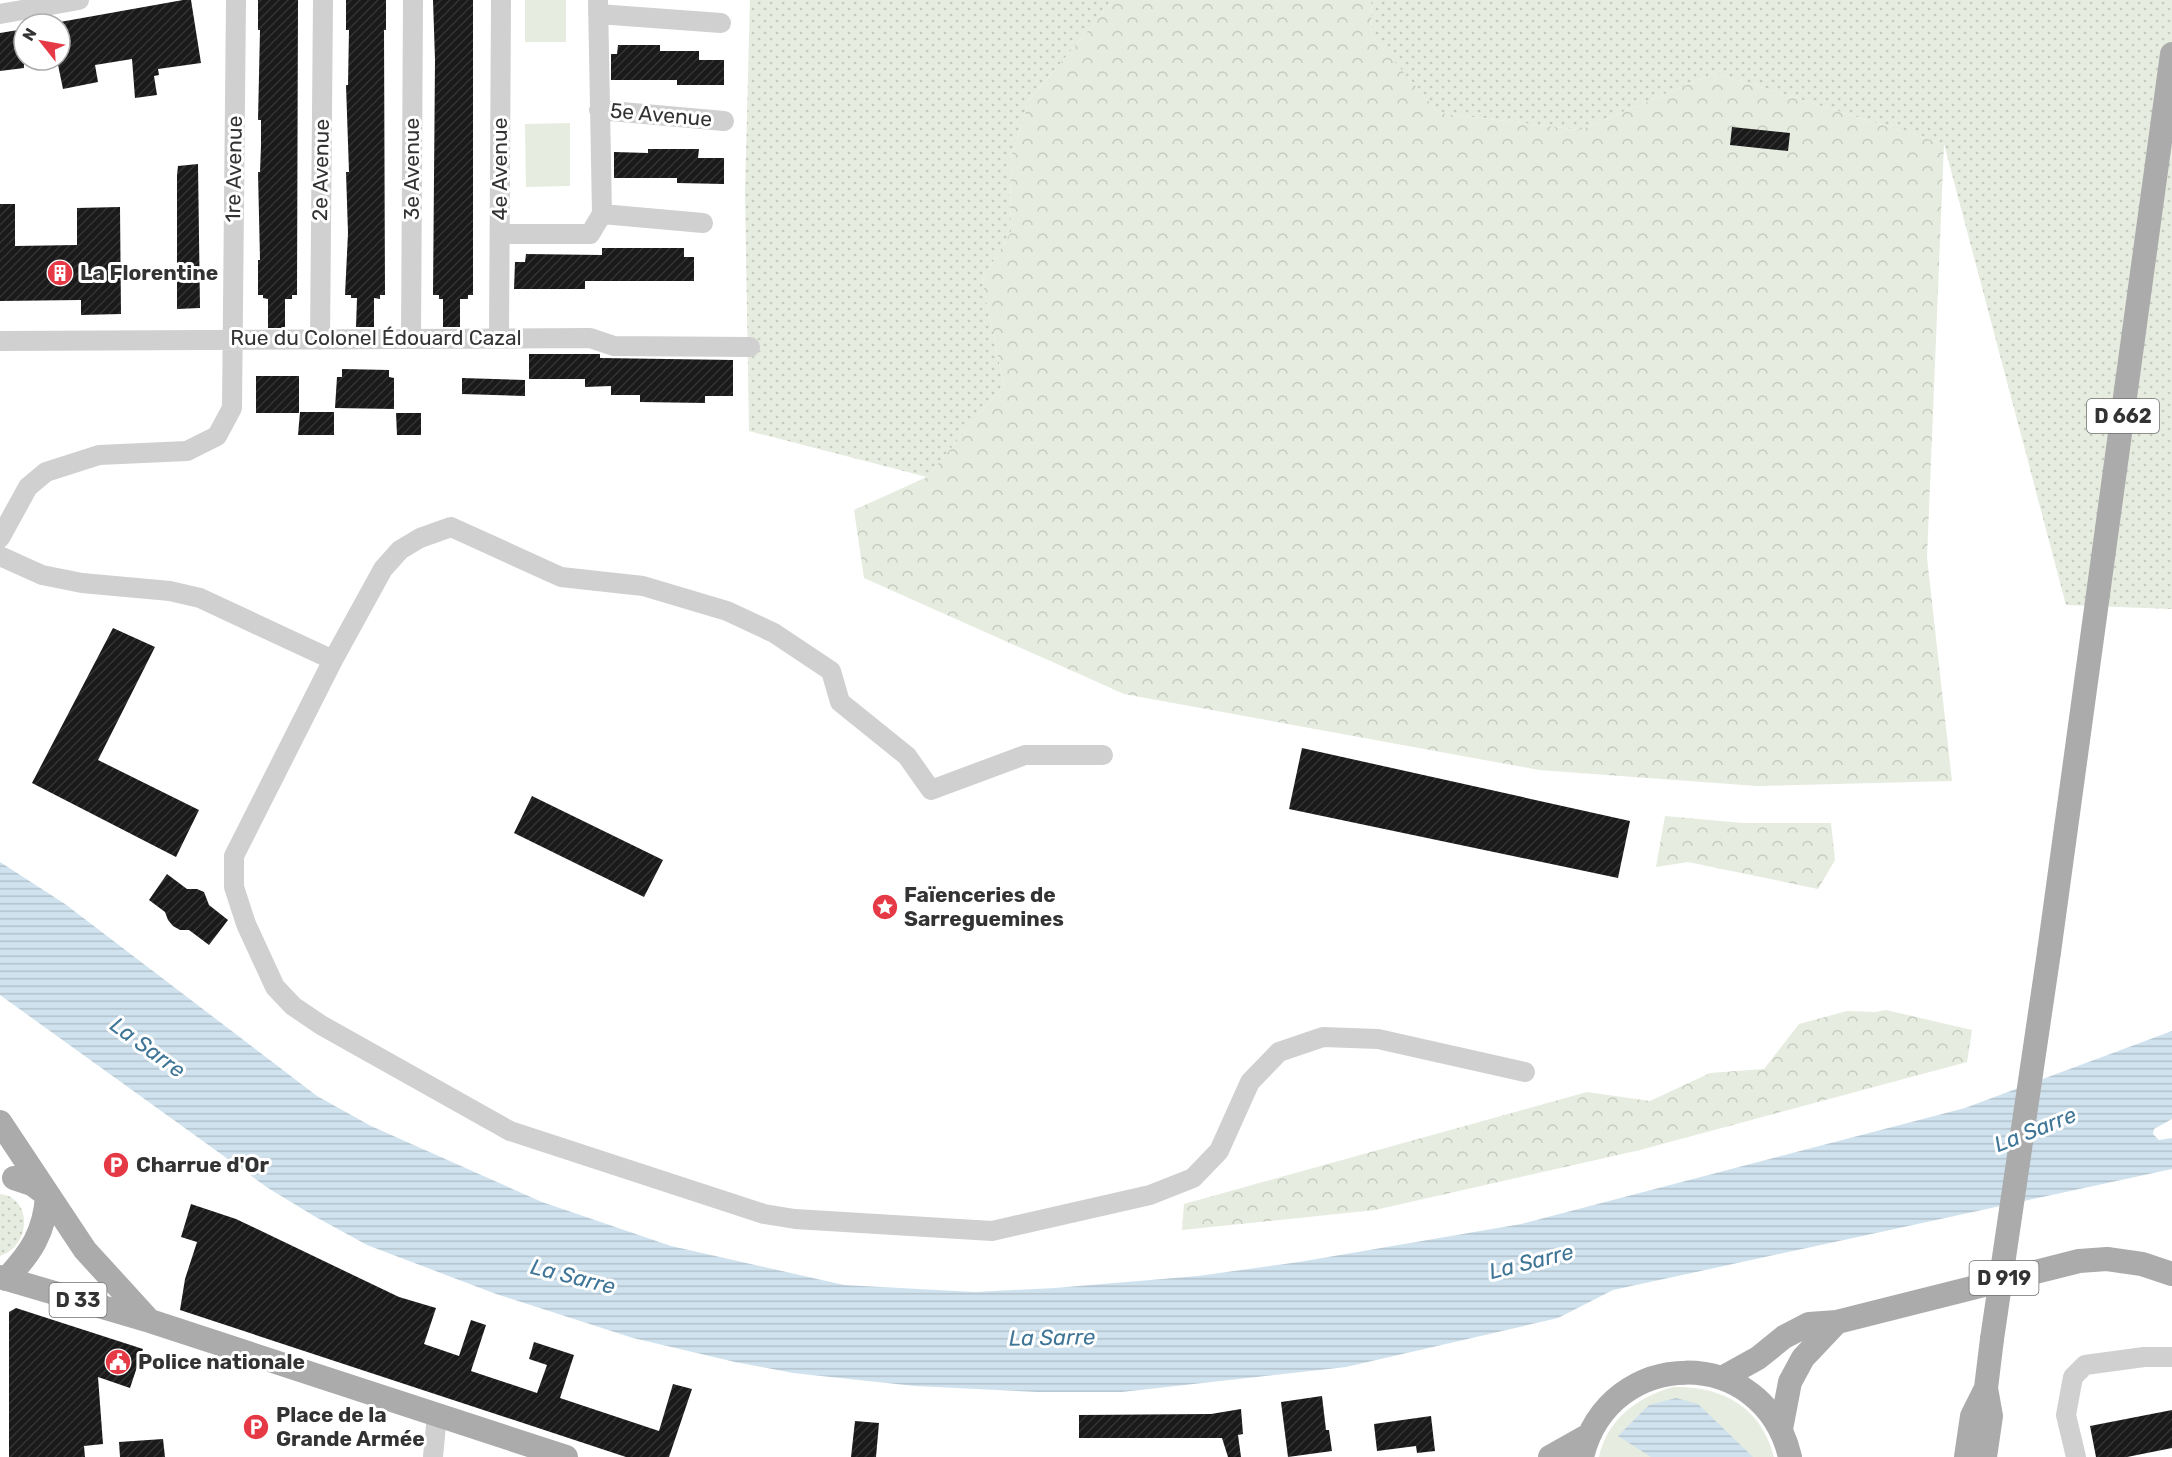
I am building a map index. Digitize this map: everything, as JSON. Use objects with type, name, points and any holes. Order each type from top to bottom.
[{"type":"main road","name":"D 662","points":[[1985,1457],[1991,1416],[1986,1388],[1992,1339],[2070,803],[2172,54]]},
{"type":"main road","name":"D 33","points":[[0,1122],[24,1182],[61,1215],[101,1269],[150,1320]]},
{"type":"main road","points":[[2,1281],[26,1258],[39,1233],[46,1212],[24,1182]]},
{"type":"main road","points":[[39,1233],[61,1215]]},
{"type":"main road","name":"D 919","points":[[1722,1377],[1758,1358],[1784,1337],[1809,1324],[1837,1322],[2079,1261],[2107,1259],[2142,1264],[2172,1274]]},
{"type":"main road","name":"D 33","points":[[2,1281],[150,1320],[566,1457]]},
{"type":"main road","points":[[1781,1429],[1790,1382],[1803,1358],[1837,1322]]},
{"type":"main road","points":[[1550,1457],[1586,1446],[1601,1415],[1616,1398],[1634,1385],[1677,1372],[1700,1372],[1722,1377],[1740,1386],[1756,1398],[1770,1412],[1781,1429],[1790,1457]]},
{"type":"main road","name":"D 662","points":[[1966,1457],[1972,1416],[1986,1388]]},
{"type":"street","points":[[0,14],[79,0]]},
{"type":"street","name":"1re Avenue","points":[[0,538],[28,487],[46,472],[99,454],[187,451],[217,436],[232,408],[236,0]]},
{"type":"street","name":"2e Avenue","points":[[320,339],[323,0]]},
{"type":"street","name":"3e Avenue","points":[[411,339],[413,0]]},
{"type":"street","name":"4e Avenue","points":[[500,337],[501,0]]},
{"type":"street","name":"5e Avenue","points":[[602,214],[598,7],[721,23]]},
{"type":"street","name":"5e Avenue","points":[[599,110],[724,121]]},
{"type":"street","points":[[500,234],[590,234],[602,214],[703,223]]},
{"type":"street","name":"Rue du Colonel Édouard Cazal","points":[[0,341],[500,337],[590,338],[614,346],[750,346]]},
{"type":"street","points":[[1103,755],[1025,754],[931,790],[907,756],[840,702],[831,670],[774,633],[727,611],[643,586],[561,577],[451,527],[420,538],[400,550],[383,569],[333,660],[234,856],[234,887],[246,924],[275,987],[293,1006],[321,1025],[510,1131],[764,1214],[795,1219],[993,1231],[1150,1195],[1193,1178],[1218,1151],[1250,1082],[1279,1052],[1323,1036],[1378,1039],[1525,1072]]},
{"type":"street","points":[[0,556],[42,575],[82,583],[170,591],[200,598],[333,660]]},
{"type":"street","points":[[2076,1457],[2066,1415],[2073,1377],[2085,1365],[2172,1357]]},
{"type":"street","points":[[434,1457],[437,1415]]},
{"type":"green space","points":[[525,0],[566,0],[566,42],[525,42]]},
{"type":"green space","points":[[750,0],[1114,0],[1030,99],[1010,160],[1011,232],[982,280],[1004,385],[927,477],[749,431],[745,192]]},
{"type":"green space","points":[[1114,0],[1371,0],[1372,36],[1439,113],[1580,130],[1715,73],[1944,144],[1927,558],[1952,781],[1757,786],[1539,770],[1124,694],[864,578],[854,510],[927,477],[1004,385],[982,280],[1011,232],[1010,160],[1030,99]]},
{"type":"green space","points":[[1371,0],[2172,0],[2172,609],[2066,605],[1944,144],[1715,73],[1580,130],[1439,113],[1372,36]]},
{"type":"green space","points":[[570,123],[570,186],[526,187],[525,124]]},
{"type":"green space","points":[[1665,816],[1743,823],[1831,823],[1835,860],[1818,889],[1688,862],[1656,867]]},
{"type":"green space","points":[[1886,1010],[1972,1030],[1967,1062],[1640,1150],[1375,1210],[1182,1230],[1184,1204],[1587,1092],[1650,1101],[1710,1073],[1764,1069],[1799,1024],[1847,1011]]},
{"type":"green space","points":[[0,1194],[18,1203],[24,1222],[18,1242],[0,1256]]},
{"type":"green space","points":[[1673,1387],[1708,1390],[1737,1403],[1760,1425],[1774,1457],[1599,1457],[1609,1431],[1626,1412],[1648,1397]]},
{"type":"water","name":"La Sarre","points":[[0,862],[65,904],[317,1096],[371,1126],[542,1202],[671,1246],[844,1285],[975,1292],[1198,1276],[1299,1262],[1521,1224],[1965,1108],[2172,1031],[2172,1119],[2154,1129],[2153,1134],[2159,1140],[2172,1138],[2172,1169],[1613,1290],[1558,1318],[1346,1367],[1122,1392],[1038,1392],[915,1386],[793,1373],[633,1338],[496,1294],[367,1245],[268,1188],[0,995]]},
{"type":"water","points":[[1676,1398],[1698,1404],[1753,1457],[1651,1457],[1618,1436],[1649,1405]]},
{"type":"building","points":[[191,0],[201,63],[158,69],[159,75],[154,76],[157,95],[135,98],[132,59],[95,65],[98,82],[63,89],[59,72],[72,72],[72,20]]},
{"type":"building","points":[[258,0],[298,0],[297,295],[292,295],[292,299],[285,299],[285,328],[268,328],[268,299],[263,298],[263,295],[258,295],[258,260],[260,260],[258,172],[260,172],[261,120],[258,120],[260,30],[258,30]]},
{"type":"building","points":[[346,0],[386,0],[386,30],[384,30],[385,295],[380,295],[380,299],[374,298],[374,327],[356,327],[357,298],[345,295],[348,233],[346,172],[349,172],[346,85],[348,85],[349,30],[346,30]]},
{"type":"building","points":[[433,0],[473,0],[473,295],[468,295],[468,299],[460,299],[460,327],[443,327],[443,299],[439,299],[439,295],[433,295],[435,60]]},
{"type":"building","points":[[12,31],[12,70],[0,71],[0,33]]},
{"type":"building","points":[[618,45],[660,45],[660,51],[699,51],[699,60],[724,60],[724,85],[677,85],[677,80],[611,80],[611,54],[617,54]]},
{"type":"building","points":[[1732,127],[1790,133],[1788,151],[1730,145]]},
{"type":"building","points":[[648,149],[699,149],[698,158],[724,158],[724,184],[677,183],[677,178],[614,178],[614,152],[648,153]]},
{"type":"building","points":[[198,164],[200,308],[177,309],[178,166]]},
{"type":"building","name":"La Florentine","points":[[0,204],[15,204],[15,246],[77,245],[77,208],[120,207],[121,314],[81,315],[81,300],[0,301]]},
{"type":"building","points":[[602,248],[684,248],[684,257],[694,257],[694,281],[585,281],[585,289],[514,289],[515,262],[525,262],[526,254],[602,255]]},
{"type":"building","points":[[529,354],[600,354],[600,358],[733,360],[733,396],[705,396],[705,403],[640,402],[640,395],[611,395],[611,386],[585,387],[585,379],[529,379]]},
{"type":"building","points":[[342,369],[389,370],[389,377],[394,378],[394,409],[335,408],[337,377],[342,377]]},
{"type":"building","points":[[256,376],[299,376],[299,413],[256,413]]},
{"type":"building","points":[[462,378],[525,380],[525,396],[462,394]]},
{"type":"building","points":[[300,412],[334,412],[334,435],[298,435]]},
{"type":"building","points":[[396,413],[421,413],[421,435],[397,435]]},
{"type":"building","points":[[113,628],[155,647],[98,760],[199,810],[176,857],[32,783]]},
{"type":"building","points":[[1302,748],[1630,821],[1618,878],[1289,809]]},
{"type":"building","points":[[532,796],[663,860],[644,897],[514,833]]},
{"type":"building","points":[[167,874],[187,889],[204,892],[209,905],[228,920],[209,945],[189,930],[180,930],[173,926],[165,912],[149,900]]},
{"type":"building","points":[[191,1204],[236,1219],[399,1297],[436,1308],[424,1344],[459,1356],[471,1320],[486,1325],[471,1371],[537,1393],[547,1365],[529,1359],[534,1342],[574,1355],[560,1398],[659,1431],[673,1384],[692,1389],[669,1457],[626,1457],[180,1310],[185,1279],[197,1242],[181,1237]]},
{"type":"building","points":[[16,1308],[143,1349],[130,1388],[98,1377],[103,1444],[84,1446],[85,1457],[9,1457],[9,1312]]},
{"type":"building","points":[[1322,1396],[1326,1430],[1329,1430],[1332,1451],[1288,1457],[1281,1402]]},
{"type":"building","points":[[1241,1409],[1243,1434],[1238,1435],[1241,1457],[1228,1457],[1222,1438],[1079,1438],[1079,1415],[1211,1414]]},
{"type":"building","points":[[2172,1410],[2172,1448],[2127,1457],[2096,1457],[2090,1426]]},
{"type":"building","points":[[1431,1416],[1435,1451],[1417,1453],[1416,1446],[1377,1451],[1374,1424]]},
{"type":"building","points":[[855,1421],[879,1423],[876,1457],[851,1457]]},
{"type":"building","points":[[163,1439],[165,1457],[120,1457],[119,1442]]},
{"type":"place","name":"La Florentine","points":[[60,273]]},
{"type":"place","name":"Faïenceries de Sarreguemines","points":[[885,907]]},
{"type":"place","name":"Charrue d'Or","points":[[116,1165]]},
{"type":"place","name":"Police nationale","points":[[118,1362]]},
{"type":"place","name":"Place de la Grande Armée","points":[[256,1427]]}]
